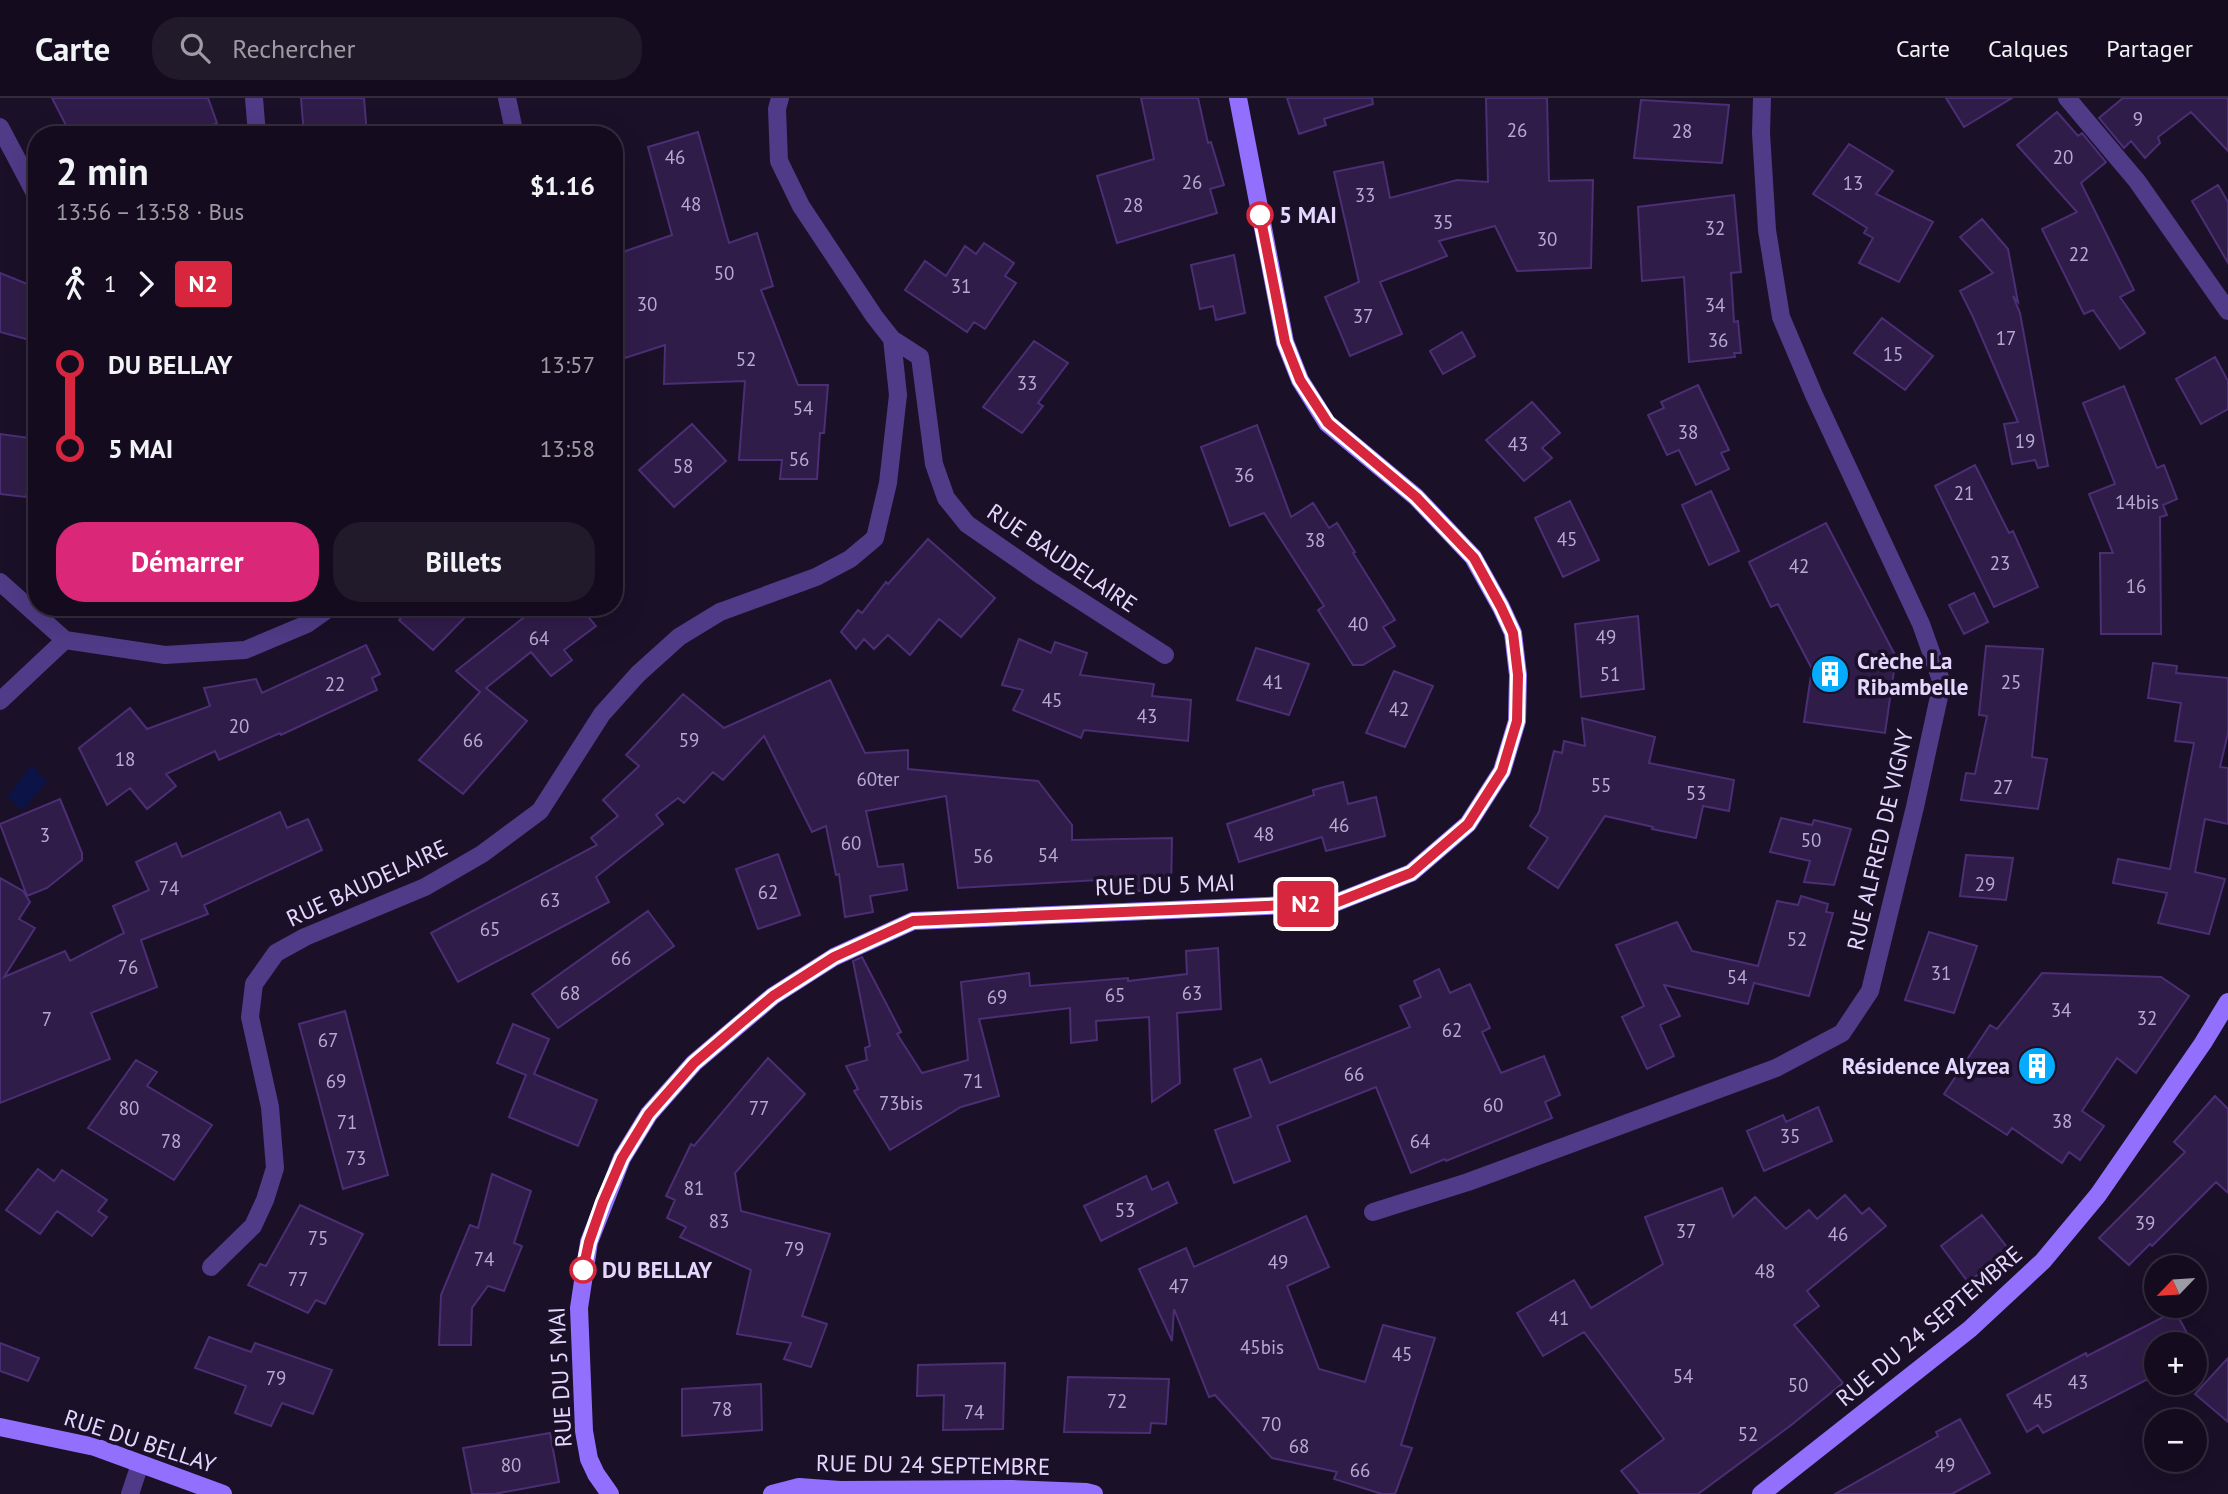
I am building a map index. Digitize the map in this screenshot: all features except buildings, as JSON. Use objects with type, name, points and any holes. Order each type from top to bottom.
[{"type":"main road","name":"RUE DU 5 MAI","points":[[610,1494],[589,1459],[584,1431],[579,1308],[589,1242],[622,1158],[649,1114],[694,1063],[773,996],[834,957],[913,921],[1335,903],[1411,873],[1468,824],[1502,771],[1517,721],[1518,675],[1513,633],[1474,558],[1416,497],[1328,423],[1300,380],[1285,342],[1238,98]]},
{"type":"main road","name":"RUE DU 24 SEPTEMBRE","points":[[1761,1494],[1970,1329],[2043,1261],[2098,1195],[2203,1043],[2228,1002]]},
{"type":"main road","name":"RUE DU BELLAY","points":[[0,1427],[95,1447],[223,1494]]},
{"type":"main road","name":"RUE DU 24 SEPTEMBRE","points":[[772,1494],[799,1487],[840,1490],[1012,1489],[1094,1494]]},
{"type":"street","points":[[254,98],[256,126]]},
{"type":"street","points":[[507,98],[513,126]]},
{"type":"street","name":"RUE BAUDELAIRE","points":[[780,98],[777,110],[779,161],[801,206],[892,339],[920,357],[934,464],[946,498],[967,524],[1042,576],[1166,655]]},
{"type":"street","name":"RUE ALFRED DE VIGNY","points":[[1373,1212],[1468,1182],[1776,1068],[1842,1033],[1870,991],[1893,902],[1942,682],[1922,624],[1814,395],[1781,317],[1767,230],[1761,133],[1762,98]]},
{"type":"street","points":[[2067,98],[2137,181],[2228,312]]},
{"type":"street","points":[[0,127],[28,180]]},
{"type":"street","name":"RUE BAUDELAIRE","points":[[211,1267],[253,1226],[275,1168],[270,1107],[250,1017],[254,984],[276,953],[305,937],[425,887],[482,854],[540,811],[602,714],[638,674],[679,637],[720,612],[816,577],[850,559],[875,538],[888,483],[898,395],[892,339]]},
{"type":"street","points":[[0,582],[28,607]]},
{"type":"street","points":[[38,616],[65,640],[165,655],[245,650],[307,624],[318,616]]},
{"type":"street","points":[[0,701],[65,640]]},
{"type":"street","points":[[130,1494],[140,1464]]},
{"type":"shaded area","points":[[32,765],[47,782],[22,810],[7,797]]},
{"type":"bus line","name":"N2","points":[[583,1270],[589,1242],[603,1202],[622,1158],[649,1114],[694,1063],[742,1022],[773,996],[834,957],[913,921],[1335,903],[1411,873],[1468,824],[1502,771],[1517,721],[1518,675],[1513,633],[1474,558],[1416,497],[1328,423],[1300,380],[1285,342],[1260,215]]},
{"type":"place","name":"5 MAI","points":[[1260,215]]},
{"type":"place","name":"Crèche La Ribambelle","points":[[1830,674]]},
{"type":"place","name":"Résidence Alyzea","points":[[2037,1066]]},
{"type":"place","name":"DU BELLAY","points":[[583,1270]]}]
